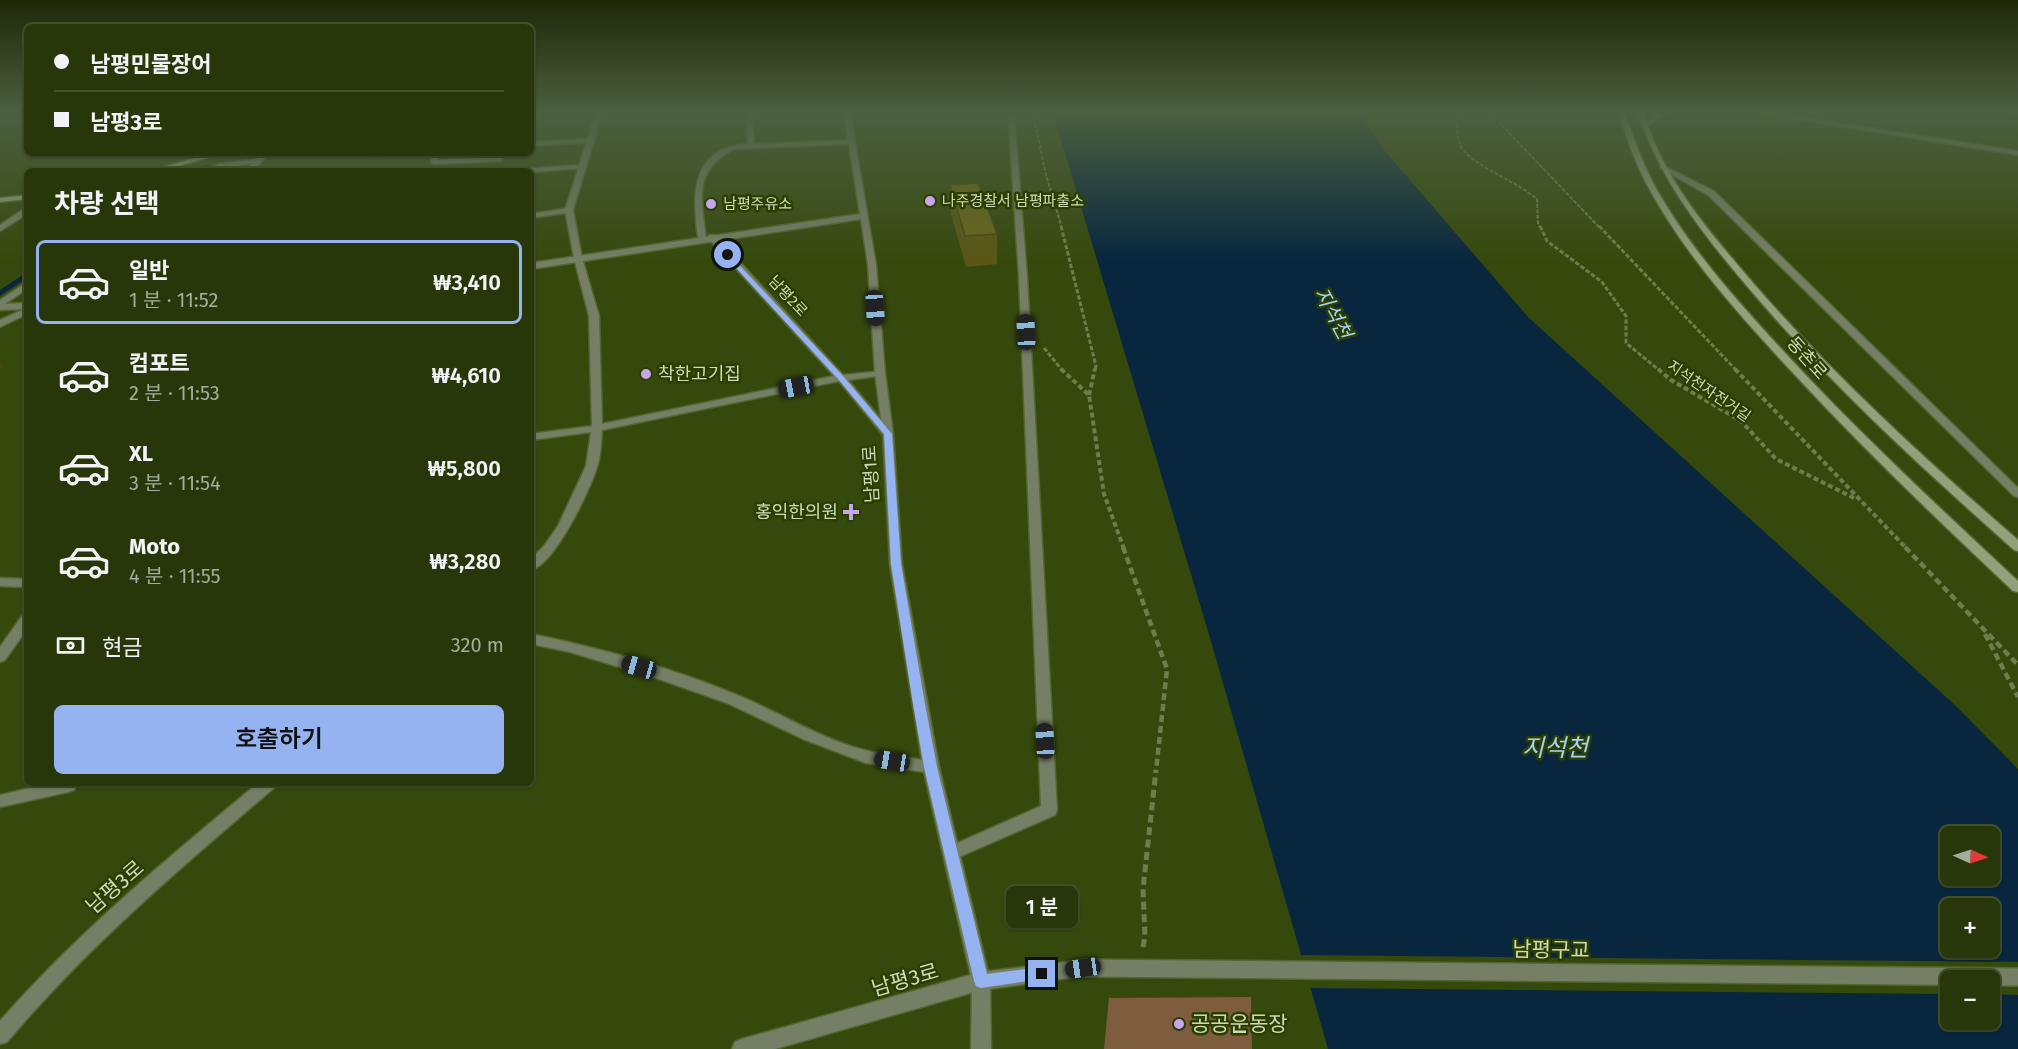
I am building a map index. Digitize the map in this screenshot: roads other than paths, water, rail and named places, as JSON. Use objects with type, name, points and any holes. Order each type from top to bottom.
[{"type":"main road","points":[[164,168],[187,162]]},
{"type":"main road","name":"동촌로","points":[[1639,162],[1672,221],[1702,263],[1825,402],[1937,513],[2018,588]]},
{"type":"main road","name":"동촌로","points":[[1660,162],[1690,212],[1785,327],[1858,403],[2018,547]]},
{"type":"main road","points":[[0,200],[24,197]]},
{"type":"street","points":[[215,168],[251,162]]},
{"type":"street","points":[[534,563],[564,527],[578,500],[592,466],[597,428],[594,316],[578,258],[569,210],[584,162]]},
{"type":"street","points":[[707,238],[697,186],[702,172],[713,162]]},
{"type":"street","name":"남평1로","points":[[855,162],[872,265],[880,373],[888,434],[896,564],[931,767],[981,981],[981,1049]]},
{"type":"street","points":[[952,853],[1049,810],[1026,332],[1014,162]]},
{"type":"street","points":[[534,170],[582,167]]},
{"type":"street","points":[[1662,167],[1712,193],[2018,494]]},
{"type":"street","points":[[534,216],[569,210]]},
{"type":"street","points":[[0,229],[24,213]]},
{"type":"street","points":[[534,265],[864,216]]},
{"type":"street","name":"남평2로","points":[[707,238],[840,378],[888,434]]},
{"type":"street","points":[[0,306],[24,287]]},
{"type":"street","points":[[0,306],[24,309]]},
{"type":"street","points":[[0,324],[24,311]]},
{"type":"street","points":[[534,437],[597,428],[840,378],[880,373]]},
{"type":"street","points":[[0,582],[24,584]]},
{"type":"street","points":[[0,657],[24,623]]},
{"type":"street","points":[[534,640],[570,647],[671,677],[732,699],[808,735],[866,757],[931,767]]},
{"type":"street","points":[[0,801],[68,786]]},
{"type":"street","name":"남평3로","points":[[0,1035],[48,981],[91,938],[266,786]]},
{"type":"street","name":"남평3로","points":[[742,1049],[981,981],[1083,968]]},
{"type":"street","name":"남평구교","points":[[1083,968],[2018,977]]},
{"type":"water","name":"지석천","points":[[1068,162],[1394,162],[1528,317],[1957,707],[2018,769],[2018,1049],[1328,1049],[1213,648]]},
{"type":"waterway","points":[[0,293],[24,277]]},
{"type":"place","name":"나주경찰서 남평파출소","points":[[930,201]]},
{"type":"place","name":"남평주유소","points":[[711,204]]},
{"type":"place","name":"착한고기집","points":[[646,374]]},
{"type":"place","name":"홍익한의원","points":[[851,512]]},
{"type":"place","name":"공공운동장","points":[[1179,1024]]}]
